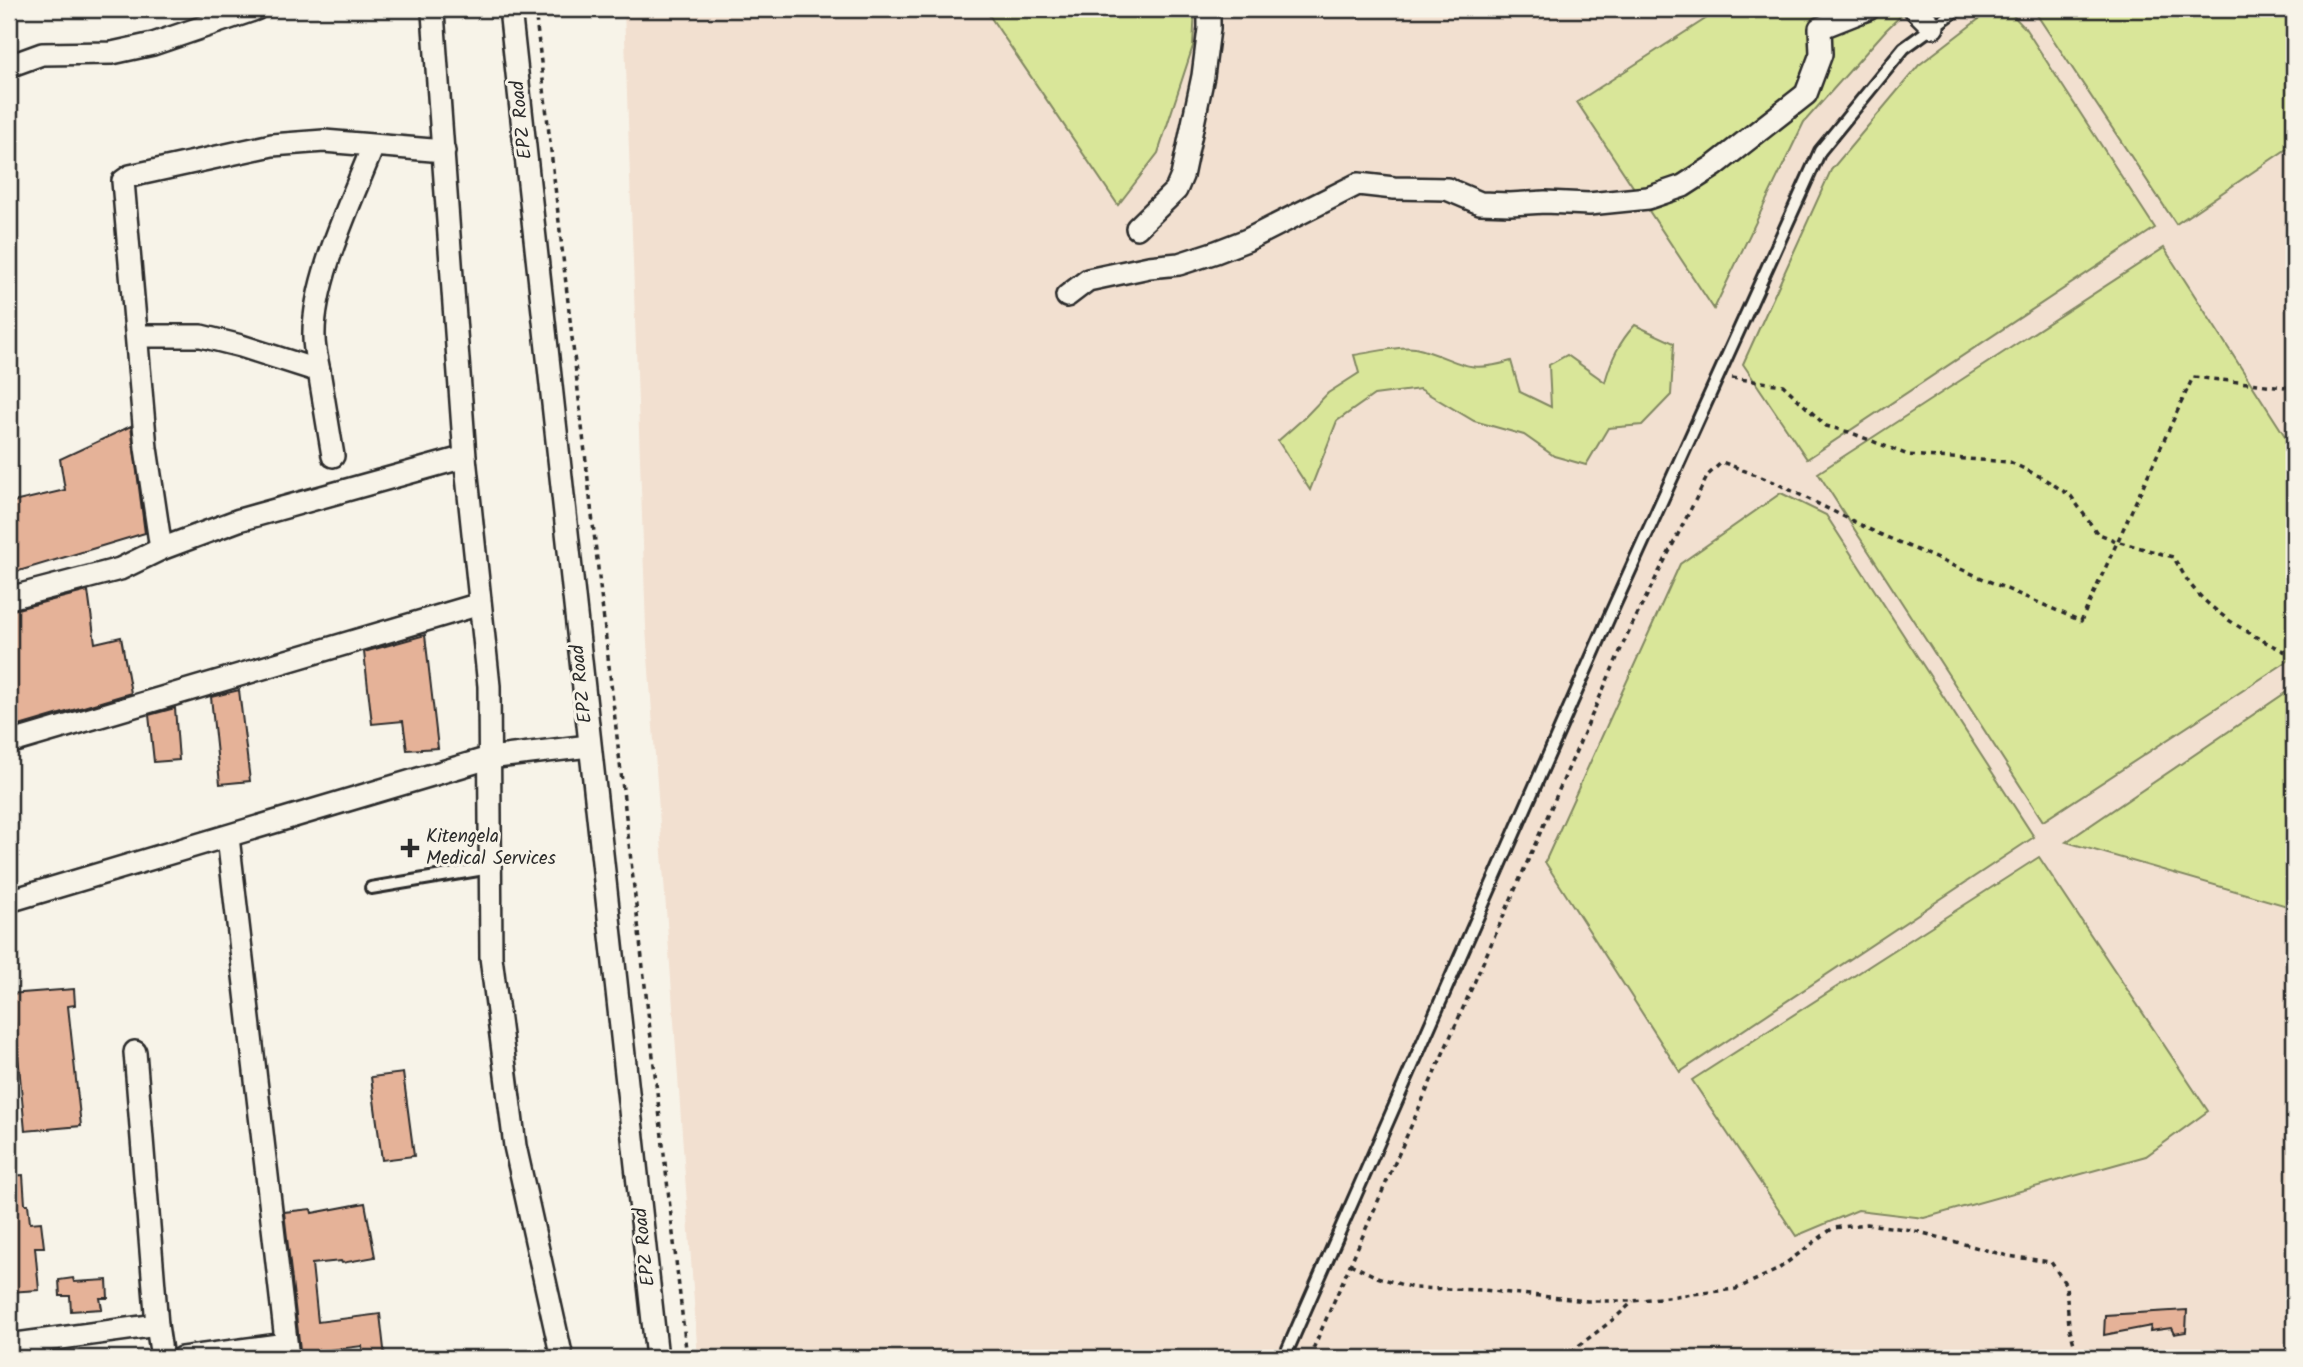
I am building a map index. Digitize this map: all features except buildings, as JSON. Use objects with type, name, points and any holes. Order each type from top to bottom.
[{"type":"street","points":[[9,66],[42,54],[113,53],[153,44],[256,9]]},
{"type":"street","name":"EPZ Road","points":[[510,9],[657,1358]]},
{"type":"street","points":[[1137,228],[1176,190],[1182,176],[1203,76],[1209,9]]},
{"type":"street","points":[[1067,296],[1088,280],[1149,267],[1179,264],[1216,252],[1247,240],[1359,184],[1447,190],[1480,203],[1510,204],[1589,204],[1648,198],[1683,186],[1714,166],[1806,94],[1821,54],[1820,28],[1868,9]]},
{"type":"street","points":[[1915,9],[1933,27]]},
{"type":"street","points":[[438,10],[444,151],[465,457],[489,686],[491,957],[515,1146],[562,1358]]},
{"type":"street","points":[[162,549],[146,448],[121,186],[125,178],[272,145],[324,141],[444,151]]},
{"type":"street","points":[[333,456],[314,340],[318,298],[325,270],[373,146]]},
{"type":"street","points":[[137,336],[201,336],[319,371]]},
{"type":"street","points":[[9,598],[120,569],[162,549],[239,520],[465,457]]},
{"type":"street","points":[[9,743],[480,604]]},
{"type":"street","points":[[9,901],[489,758],[589,746]]},
{"type":"street","points":[[182,1358],[287,1351],[228,836]]},
{"type":"street","points":[[135,1052],[162,1358]]},
{"type":"street","points":[[9,1345],[157,1325]]},
{"type":"lane","points":[[1284,1358],[1610,615],[1820,151],[1904,48],[1958,9]]},
{"type":"lane","points":[[371,888],[490,868]]},
{"type":"path","points":[[535,9],[648,1032],[687,1358]]},
{"type":"path","points":[[1718,377],[1783,385],[1826,426],[1908,455],[2010,462],[2071,496],[2097,533],[2174,557],[2195,590],[2222,613],[2251,636],[2294,656]]},
{"type":"path","points":[[1310,1358],[1628,633],[1708,475],[1722,462],[1761,477],[1875,532],[2081,621],[2193,377],[2294,388]]},
{"type":"path","points":[[1350,1264],[1413,1288],[1482,1290],[1588,1301],[1633,1301],[1736,1289],[1777,1270],[1833,1228],[1867,1224],[1912,1230],[2008,1256],[2051,1262],[2066,1285],[2069,1326],[2078,1358]]},
{"type":"path","points":[[1563,1358],[1612,1322],[1633,1301]]},
{"type":"shaded area","points":[[624,9],[2294,9],[2294,1358],[698,1358],[646,628]]},
{"type":"green space","points":[[985,9],[1195,9],[1193,46],[1158,153],[1118,205]]},
{"type":"green space","points":[[1721,9],[1908,9],[1804,122],[1714,309],[1577,102]]},
{"type":"green space","points":[[1992,9],[2007,9],[2025,28],[2155,228],[1807,459],[1743,364],[1831,170],[1919,65]]},
{"type":"green space","points":[[2033,9],[2294,9],[2294,144],[2176,224]]},
{"type":"green space","points":[[2164,248],[2294,450],[2294,657],[2043,821],[1818,473]]},
{"type":"green space","points":[[1635,325],[1674,343],[1671,395],[1642,425],[1608,428],[1586,465],[1554,456],[1524,435],[1474,421],[1420,389],[1374,395],[1337,421],[1310,490],[1278,441],[1328,393],[1359,373],[1354,355],[1409,347],[1470,366],[1481,367],[1511,361],[1520,392],[1551,407],[1549,365],[1567,355],[1605,382],[1616,352]]},
{"type":"green space","points":[[1781,493],[1826,515],[2034,837],[1680,1072],[1545,862],[1680,564]]},
{"type":"green space","points":[[2294,687],[2294,908],[2066,842]]},
{"type":"green space","points":[[2039,857],[2208,1111],[2146,1156],[1924,1218],[1858,1210],[1796,1236],[1692,1080]]},
{"type":"place","name":"Kitengela Medical Services","points":[[410,848]]}]
